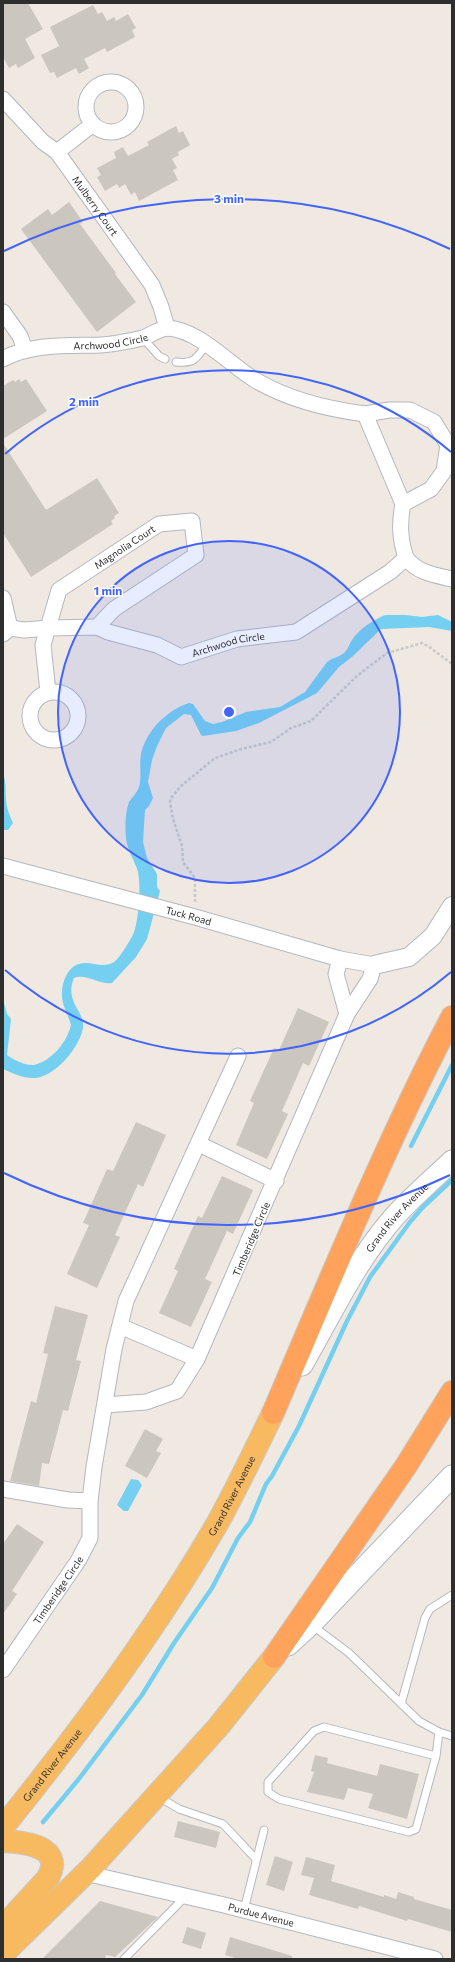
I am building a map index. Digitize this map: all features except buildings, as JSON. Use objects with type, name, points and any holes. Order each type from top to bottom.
[{"type":"highway","points":[[274,1413],[344,1246],[413,1092],[452,1017]]},
{"type":"highway","points":[[3,1954],[86,1873],[219,1726],[274,1657],[406,1466],[452,1392]]},
{"type":"highway","name":"Grand River Avenue","points":[[3,1827],[66,1748],[148,1633],[217,1524],[274,1413]]},
{"type":"highway","points":[[3,1841],[30,1844],[45,1850],[49,1855],[52,1865],[48,1878],[3,1927]]},
{"type":"main road","name":"Grand River Avenue","points":[[274,1413],[345,1287],[375,1242],[395,1217],[452,1161]]},
{"type":"main road","points":[[274,1657],[311,1624],[452,1476]]},
{"type":"street","name":"Mulberry Court","points":[[3,99],[43,142],[57,152],[152,285],[161,307],[167,328]]},
{"type":"street","points":[[57,152],[93,124]]},
{"type":"street","points":[[3,312],[20,336],[25,350]]},
{"type":"street","points":[[167,328],[191,334],[254,379],[277,392],[310,404],[340,411],[365,414],[389,410],[410,410],[434,422],[448,445],[444,471],[431,489],[403,504]]},
{"type":"street","name":"Archwood Circle","points":[[3,359],[25,350],[63,345],[103,345],[142,338],[167,328]]},
{"type":"street","points":[[365,414],[403,504],[399,521],[400,534],[406,558],[413,567],[429,574],[452,579]]},
{"type":"street","name":"Magnolia Court","points":[[48,692],[43,645],[59,590],[159,524],[192,521],[196,555],[114,610],[97,627]]},
{"type":"street","name":"Archwood Circle","points":[[3,598],[6,631],[97,627],[108,632],[157,645],[181,657],[237,639],[296,632],[390,572],[406,558]]},
{"type":"street","name":"Tuck Road","points":[[3,866],[195,917],[340,959],[374,965]]},
{"type":"street","points":[[374,965],[409,957],[433,936],[452,906]]},
{"type":"street","points":[[340,959],[336,974],[347,1014]]},
{"type":"street","name":"Timberidge Circle","points":[[105,1405],[146,1402],[177,1391],[197,1359],[347,1014],[370,979],[374,965]]},
{"type":"street","name":"Timberidge Circle","points":[[3,1670],[78,1562],[90,1538],[90,1501],[114,1349],[126,1301],[200,1144],[238,1056]]},
{"type":"street","points":[[200,1144],[276,1180]]},
{"type":"street","points":[[120,1326],[197,1359]]},
{"type":"street","points":[[3,1489],[68,1500],[90,1501]]},
{"type":"street","name":"Purdue Avenue","points":[[86,1873],[244,1910],[435,1959]]},
{"type":"lane","points":[[142,338],[159,356],[166,359]]},
{"type":"lane","points":[[176,362],[188,363],[196,359],[206,345]]},
{"type":"lane","points":[[401,1704],[425,1618],[430,1609],[452,1595]]},
{"type":"lane","points":[[311,1624],[349,1653],[419,1722],[438,1732],[452,1736]]},
{"type":"lane","points":[[436,1756],[324,1727],[314,1731],[268,1782],[268,1792],[279,1798],[409,1832],[416,1829],[436,1756],[438,1732]]},
{"type":"lane","points":[[157,1796],[179,1809],[222,1824],[256,1859]]},
{"type":"lane","points":[[244,1910],[264,1830]]},
{"type":"lane","points":[[124,1959],[186,1896]]},
{"type":"path","points":[[195,917],[195,878],[183,862],[182,846],[173,819],[170,802],[171,798],[181,786],[215,758],[241,749],[271,742],[291,728],[310,721],[358,675],[387,653],[422,643],[452,664]]},
{"type":"water","points":[[385,615],[422,617],[438,615],[452,622],[452,631],[429,627],[381,629],[353,656],[339,667],[317,693],[259,723],[236,731],[203,736],[201,735],[191,715],[184,714],[166,728],[152,760],[148,782],[153,798],[145,810],[143,842],[147,858],[157,874],[157,887],[160,891],[147,939],[136,957],[112,983],[83,977],[74,978],[71,994],[83,1021],[83,1027],[77,1043],[66,1059],[51,1072],[35,1078],[23,1077],[3,1069],[3,999],[7,1014],[11,1019],[7,1055],[16,1061],[28,1065],[41,1063],[58,1050],[66,1038],[71,1025],[62,997],[65,977],[73,967],[78,964],[111,964],[122,953],[133,935],[138,911],[139,885],[138,872],[129,851],[127,842],[125,829],[126,815],[129,802],[139,787],[140,762],[144,745],[159,722],[165,716],[189,703],[193,704],[205,721],[213,724],[246,712],[280,707],[305,692],[327,662],[344,653],[355,636],[363,628]]},
{"type":"water","points":[[3,774],[8,811],[13,823],[8,830],[3,830]]},
{"type":"water","points":[[131,1479],[138,1480],[142,1485],[128,1511],[124,1511],[117,1505]]},
{"type":"waterway","points":[[411,1146],[452,1065]]},
{"type":"waterway","points":[[43,1822],[78,1780],[142,1695],[174,1643],[212,1588],[238,1538],[250,1522],[266,1484],[272,1476],[299,1426],[347,1321],[370,1277],[410,1222],[422,1208],[452,1180]]}]
